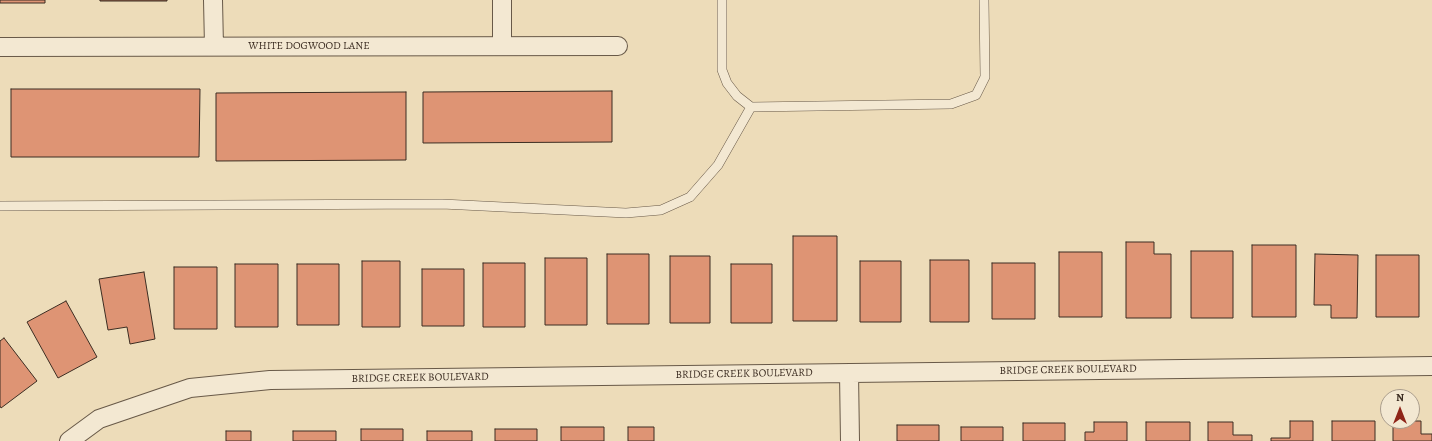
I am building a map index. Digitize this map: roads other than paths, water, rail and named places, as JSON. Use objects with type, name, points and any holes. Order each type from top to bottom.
[{"type":"street","points":[[214,0],[214,46]]},
{"type":"street","points":[[502,0],[502,46]]},
{"type":"street","name":"WHITE DOGWOOD LANE","points":[[0,47],[618,46]]},
{"type":"street","name":"BRIDGE CREEK BOULEVARD","points":[[69,441],[99,419],[190,388],[270,380],[1432,366]]},
{"type":"street","points":[[849,373],[850,441]]},
{"type":"lane","points":[[722,0],[722,70],[727,83],[737,96],[751,107],[951,104],[976,95],[985,77],[984,0]]},
{"type":"lane","points":[[0,206],[442,204],[626,213],[661,210],[690,197],[718,165],[751,107]]}]
